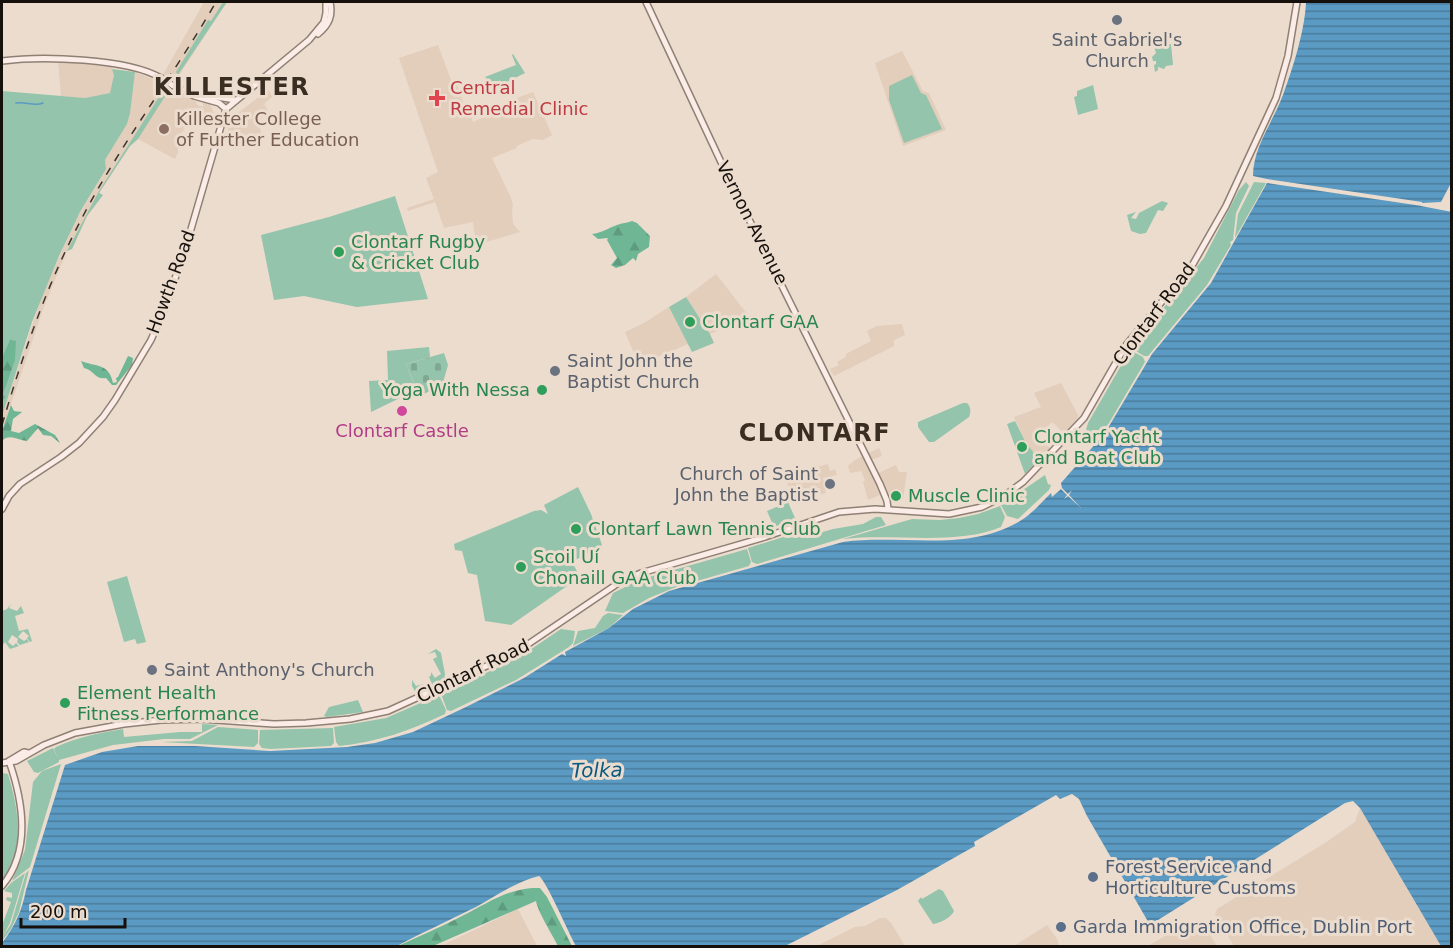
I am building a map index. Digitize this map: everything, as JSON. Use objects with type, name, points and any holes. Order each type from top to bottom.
[{"type":"main road","name":"Howth Road","points":[[2,509],[9,496],[20,484],[62,457],[95,427],[115,400],[151,340],[175,280],[226,109],[309,40],[324,22],[328,2]]},
{"type":"main road","name":"Vernon Avenue","points":[[646,2],[885,497],[888,509]]},
{"type":"main road","name":"Clontarf Road","points":[[2,763],[16,761],[28,753],[75,734],[151,721],[218,719],[274,724],[306,723],[350,719],[388,711],[515,653],[620,582],[641,573],[765,537],[833,514],[888,509],[949,514],[991,503],[1023,482],[1084,418],[1126,345],[1193,264],[1221,215],[1279,90],[1292,36],[1297,2]]},
{"type":"main road","points":[[2,61],[36,58],[86,61],[139,69],[191,94],[219,103],[226,109]]},
{"type":"main road","points":[[207,99],[217,97],[235,100]]},
{"type":"main road","points":[[885,497],[897,510]]},
{"type":"main road","points":[[2,886],[16,860],[22,834],[20,804],[9,761]]},
{"type":"shaded area","points":[[204,2],[227,2],[170,89],[196,102],[197,105],[203,107],[203,102],[210,104],[214,113],[203,115],[200,111],[190,120],[178,139],[178,152],[175,159],[138,139],[130,146],[99,193],[103,195],[87,216],[72,249],[67,251],[43,309],[2,431],[2,416],[43,293],[75,222],[106,169],[105,160],[127,124],[135,72],[159,82]]},
{"type":"shaded area","points":[[438,45],[451,80],[455,79],[468,116],[471,115],[473,122],[533,92],[552,135],[543,140],[533,139],[492,158],[511,198],[513,224],[520,232],[476,245],[473,222],[444,228],[435,202],[408,211],[407,208],[434,199],[426,178],[438,172],[399,58]]},
{"type":"shaded area","points":[[902,51],[923,91],[929,93],[946,130],[903,146],[875,63]]},
{"type":"shaded area","points":[[58,61],[112,67],[114,75],[111,93],[85,98],[61,96]]},
{"type":"shaded area","points":[[267,91],[272,97],[264,104],[268,111],[260,115],[262,124],[259,125],[261,133],[259,142],[238,137],[237,139],[231,138],[232,135],[227,133],[230,122]]},
{"type":"shaded area","points":[[716,274],[751,319],[710,334],[686,297]]},
{"type":"shaded area","points":[[669,307],[688,344],[639,365],[625,332]]},
{"type":"shaded area","points":[[902,324],[905,335],[894,340],[894,346],[834,376],[830,369],[839,365],[837,362],[846,357],[846,354],[871,341],[867,331],[877,326]]},
{"type":"shaded area","points":[[1061,383],[1078,415],[1077,419],[1064,433],[1052,422],[1038,436],[1050,448],[1039,459],[1026,443],[1014,417],[1041,407],[1034,393]]},
{"type":"shaded area","points":[[879,448],[882,456],[871,460],[876,474],[896,465],[899,472],[907,472],[903,499],[880,495],[868,500],[861,471],[850,473],[848,466]]},
{"type":"shaded area","points":[[828,464],[830,471],[835,469],[837,475],[823,478],[826,493],[795,501],[784,476],[805,467],[806,470]]},
{"type":"shaded area","points":[[1360,808],[1441,946],[1234,946],[1215,915],[1217,909],[1355,822]]},
{"type":"shaded area","points":[[518,909],[537,946],[441,946]]},
{"type":"shaded area","points":[[880,918],[886,918],[891,923],[905,946],[817,946],[855,927],[865,926]]},
{"type":"shaded area","points":[[1192,920],[1202,922],[1217,946],[1148,946]]},
{"type":"shaded area","points":[[1047,925],[1059,946],[1014,946]]},
{"type":"green space","points":[[223,2],[227,2],[178,75],[176,72],[208,20],[211,21]]},
{"type":"green space","points":[[1171,44],[1173,65],[1166,66],[1164,69],[1158,67],[1155,72],[1156,61],[1153,61],[1152,57],[1156,53],[1154,46]]},
{"type":"green space","points":[[513,54],[525,73],[493,89],[485,77],[516,65]]},
{"type":"green space","points":[[112,69],[135,72],[127,124],[105,160],[106,169],[80,212],[59,256],[32,322],[2,416],[2,91],[85,98],[110,93],[114,75]]},
{"type":"green space","points":[[912,75],[921,93],[926,95],[942,129],[904,143],[889,100],[889,86]]},
{"type":"green space","points":[[1093,85],[1098,109],[1078,115],[1074,97],[1077,96],[1077,91]]},
{"type":"green space","points":[[166,86],[169,90],[138,139],[130,146],[99,193],[103,195],[87,216],[72,249],[67,251],[99,191]]},
{"type":"green space","points":[[1246,182],[1249,186],[1236,213],[1233,240],[1207,285],[1148,356],[1131,348],[1204,258],[1239,190]]},
{"type":"green space","points":[[1254,182],[1266,183],[1235,238],[1238,214]]},
{"type":"green space","name":"Clontarf Rugby & Cricket Club","points":[[395,196],[428,299],[357,307],[304,296],[274,300],[261,235]]},
{"type":"green space","points":[[1162,201],[1168,203],[1163,211],[1158,210],[1146,233],[1131,231],[1127,215],[1136,212],[1131,218],[1136,219],[1139,213]]},
{"type":"green space","points":[[632,221],[650,236],[649,247],[638,254],[636,261],[633,258],[625,265],[616,268],[611,265],[617,258],[608,238],[598,239],[592,234]]},
{"type":"green space","name":"Clontarf GAA","points":[[686,297],[714,343],[692,352],[669,307]]},
{"type":"green space","points":[[10,340],[16,341],[15,360],[2,401],[2,358]]},
{"type":"green space","points":[[429,347],[430,357],[406,364],[417,392],[371,412],[369,381],[388,380],[387,351]]},
{"type":"green space","points":[[1130,350],[1143,357],[1145,362],[1109,423],[1096,439],[1086,430],[1088,423]]},
{"type":"green space","points":[[444,353],[448,365],[444,379],[446,384],[419,396],[406,364]]},
{"type":"green space","points":[[128,356],[133,358],[132,365],[116,385],[112,385],[106,378],[99,378],[84,368],[81,361],[105,369],[113,383],[117,382],[116,378]]},
{"type":"green space","points":[[963,403],[969,406],[969,417],[934,442],[929,442],[918,427],[918,422]]},
{"type":"green space","points":[[11,405],[14,411],[22,412],[13,419],[11,431],[19,433],[35,424],[55,435],[60,443],[51,436],[43,435],[38,428],[27,441],[8,437],[2,441],[2,431]]},
{"type":"green space","name":"Clontarf Yacht and Boat Club","points":[[1015,421],[1026,443],[1039,459],[1025,474],[1007,424]]},
{"type":"green space","points":[[1045,475],[1048,484],[1051,485],[1049,490],[1018,519],[1007,516],[1001,505]]},
{"type":"green space","name":"Scoil Uí Chonaill GAA Club","points":[[578,487],[602,545],[572,562],[580,577],[511,625],[485,621],[477,575],[468,573],[462,551],[455,550],[454,544],[534,511],[541,510],[548,514],[544,505]]},
{"type":"green space","points":[[788,502],[795,518],[774,527],[767,511]]},
{"type":"green space","points":[[1000,506],[1005,517],[1001,527],[984,533],[945,538],[843,539],[912,519],[959,518]]},
{"type":"green space","points":[[876,517],[881,517],[886,525],[757,564],[752,562],[748,548],[796,533],[809,536],[863,524]]},
{"type":"green space","points":[[747,549],[751,562],[749,566],[676,587],[649,598],[623,613],[605,611],[613,593],[639,580]]},
{"type":"green space","points":[[127,576],[146,642],[137,644],[135,639],[124,642],[107,582]]},
{"type":"green space","points":[[11,604],[9,608],[17,611],[21,606],[24,613],[15,616],[19,631],[28,629],[32,641],[30,642],[27,638],[29,636],[23,631],[18,637],[24,641],[27,639],[29,642],[20,645],[17,642],[18,639],[12,635],[8,642],[13,646],[16,643],[19,646],[10,649],[5,642],[2,646],[2,611]]},
{"type":"green space","points":[[608,613],[623,615],[609,628],[573,646],[578,631],[595,628],[603,616]]},
{"type":"green space","points":[[561,629],[575,631],[573,643],[569,647],[516,680],[451,711],[447,710],[441,694],[518,658]]},
{"type":"green space","points":[[436,649],[441,653],[444,681],[416,693],[412,680],[416,686],[424,685],[431,682],[429,677],[431,672],[435,678],[441,674],[433,659],[437,657],[435,652],[428,654]]},
{"type":"green space","points":[[439,695],[446,710],[445,714],[432,720],[406,731],[367,742],[339,746],[336,742],[334,727],[386,718]]},
{"type":"green space","points":[[358,700],[363,712],[324,716],[329,707]]},
{"type":"green space","points":[[202,724],[218,725],[190,739],[164,739],[113,745],[59,760],[38,773],[34,772],[27,761],[53,748],[58,759],[54,749],[56,747],[97,734],[123,729],[124,737],[202,732]]},
{"type":"green space","points":[[218,727],[258,730],[258,743],[254,747],[161,742],[192,741]]},
{"type":"green space","points":[[333,728],[334,743],[331,746],[271,749],[262,748],[259,744],[260,730]]},
{"type":"green space","points":[[61,764],[30,867],[12,881],[25,850],[33,782],[42,771]]},
{"type":"green space","points":[[2,773],[8,774],[15,802],[18,829],[14,856],[2,881]]},
{"type":"green space","points":[[29,870],[19,912],[2,941],[2,925],[11,902],[6,900],[7,897],[12,898],[12,893],[4,891],[25,873],[10,923],[3,936],[11,924],[26,873]]},
{"type":"green space","points":[[540,888],[547,897],[572,946],[558,946],[536,901],[433,946],[398,946],[504,895]]},
{"type":"green space","points":[[939,889],[943,891],[954,911],[945,920],[933,924],[918,901],[921,897],[922,899]]},
{"type":"water","name":"Tolka","points":[[1306,2],[1451,2],[1451,183],[1441,202],[1422,203],[1421,206],[1452,212],[1451,946],[1441,946],[1360,808],[1353,801],[1345,803],[1150,925],[1079,799],[1072,794],[1060,799],[1056,795],[974,842],[975,846],[897,890],[785,946],[576,946],[539,876],[515,885],[397,946],[2,946],[20,912],[65,765],[102,752],[138,746],[195,746],[270,751],[347,747],[375,743],[413,732],[524,678],[562,654],[566,656],[565,652],[609,628],[633,609],[669,591],[843,542],[956,540],[978,537],[999,531],[1020,521],[1051,493],[1052,497],[1061,489],[1067,495],[1064,499],[1068,496],[1081,508],[1069,495],[1072,490],[1068,494],[1062,488],[1061,483],[1105,433],[1152,354],[1211,283],[1267,183],[1267,179],[1253,176],[1256,155],[1291,73],[1301,37]]},
{"type":"pier","points":[[1267,179],[1422,202],[1422,206],[1267,183]]},
{"type":"waterway","points":[[16,103],[43,103]]},
{"type":"railway","points":[[2,425],[37,320],[69,243],[113,163],[216,2]]},
{"type":"place","name":"Saint Gabriel's Church","points":[[1117,20]]},
{"type":"place","name":"Central Remedial Clinic","points":[[437,98]]},
{"type":"place","name":"Killester College of Further Education","points":[[164,129]]},
{"type":"place","name":"Clontarf Rugby & Cricket Club","points":[[339,252]]},
{"type":"place","name":"Clontarf GAA","points":[[690,322]]},
{"type":"place","name":"Saint John the Baptist Church","points":[[555,371]]},
{"type":"place","name":"Yoga With Nessa","points":[[542,390]]},
{"type":"place","name":"Clontarf Castle","points":[[402,411]]},
{"type":"place","name":"Clontarf Yacht and Boat Club","points":[[1022,447]]},
{"type":"place","name":"Church of Saint John the Baptist","points":[[830,484]]},
{"type":"place","name":"Muscle Clinic","points":[[896,496]]},
{"type":"place","name":"Clontarf Lawn Tennis Club","points":[[576,529]]},
{"type":"place","name":"Scoil Uí Chonaill GAA Club","points":[[521,567]]},
{"type":"place","name":"Saint Anthony's Church","points":[[152,670]]},
{"type":"place","name":"Element Health Fitness Performance","points":[[65,703]]},
{"type":"place","name":"Forest Service and Horticulture Customs","points":[[1093,877]]},
{"type":"place","name":"Garda Immigration Office, Dublin Port","points":[[1061,927]]},
{"type":"district","name":"KILLESTER","points":[[232,87]]},
{"type":"district","name":"CLONTARF","points":[[815,433]]}]
